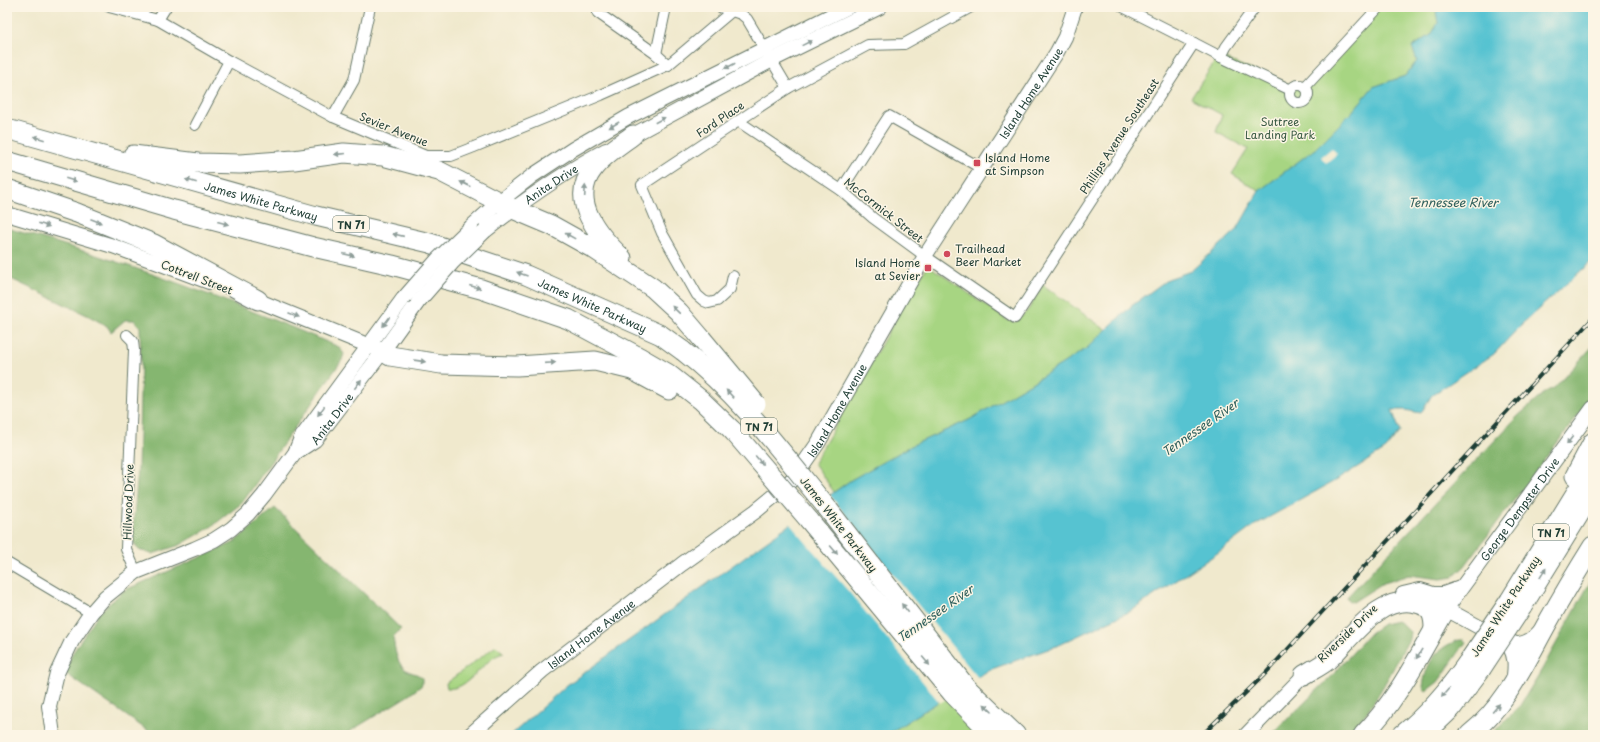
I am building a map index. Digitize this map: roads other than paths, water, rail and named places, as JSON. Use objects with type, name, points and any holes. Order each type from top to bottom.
[{"type":"highway","name":"James White Parkway","points":[[7,129],[316,216],[430,242],[526,276],[661,335],[714,377],[747,411],[828,509],[966,687],[1016,735]]},
{"type":"highway","points":[[633,135],[593,169],[584,187],[585,206],[595,229],[608,245],[679,312],[767,417],[805,471],[828,509]]},
{"type":"highway","points":[[69,146],[198,163],[240,164],[287,161],[344,153],[383,156],[438,171],[506,205],[551,225],[594,249],[653,288]]},
{"type":"highway","name":"James White Parkway","points":[[7,161],[313,247],[392,264],[481,289],[568,318],[628,350],[663,378],[678,396],[709,421],[733,431],[952,692],[993,735]]},
{"type":"highway","points":[[7,189],[154,244],[258,300]]},
{"type":"highway","points":[[376,348],[390,356],[441,364],[517,366],[595,360],[663,378]]},
{"type":"highway","points":[[1524,576],[1593,442]]},
{"type":"highway","name":"James White Parkway","points":[[1516,603],[1524,576],[1593,465]]},
{"type":"highway","name":"James White Parkway","points":[[1424,735],[1451,709],[1475,665],[1593,492]]},
{"type":"highway","points":[[1469,735],[1497,708],[1515,682],[1549,620],[1593,546]]},
{"type":"highway","points":[[1304,675],[1326,661],[1367,620],[1391,604],[1409,602],[1424,606],[1430,610],[1434,617],[1434,628]]},
{"type":"highway","points":[[1363,735],[1375,723],[1446,609]]},
{"type":"highway","points":[[1512,645],[1518,655],[1518,668],[1515,682]]},
{"type":"highway","name":"James White Parkway","points":[[1402,735],[1427,714],[1450,688],[1475,665]]},
{"type":"street","name":"Sevier Avenue","points":[[109,7],[158,20],[229,61],[333,117],[426,156],[451,156],[601,95],[668,65],[732,10]]},
{"type":"street","points":[[158,20],[166,7]]},
{"type":"street","points":[[333,117],[354,80],[370,7]]},
{"type":"street","points":[[656,54],[666,7]]},
{"type":"street","points":[[720,7],[732,10],[741,14],[747,19],[788,88]]},
{"type":"street","name":"Anita Drive","points":[[136,572],[214,540],[248,514],[295,453],[315,440],[376,348],[403,298],[438,259],[471,227],[506,205],[633,135],[848,7]]},
{"type":"street","name":"Anita Drive","points":[[376,348],[452,262],[485,231],[532,176],[573,149],[628,117],[768,54],[880,7]]},
{"type":"street","name":"Ford Place","points":[[733,276],[730,289],[717,301],[710,303],[704,301],[697,295],[662,233],[642,185],[788,88],[868,45],[904,44],[971,7]]},
{"type":"street","name":"Island Home Avenue","points":[[470,735],[542,671],[682,564],[756,511],[784,488],[818,443],[924,256],[1057,52],[1065,37],[1075,7]]},
{"type":"street","points":[[1123,7],[1291,90]]},
{"type":"street","points":[[1222,57],[1226,48],[1255,7]]},
{"type":"street","points":[[1305,87],[1379,7]]},
{"type":"street","points":[[599,10],[668,65]]},
{"type":"street","name":"Phillips Avenue Southeast","points":[[1015,318],[1194,43]]},
{"type":"street","points":[[195,125],[229,61]]},
{"type":"street","points":[[1291,90],[1299,85],[1305,87]]},
{"type":"street","points":[[1291,90],[1291,98],[1295,102],[1300,103],[1305,100],[1308,95],[1305,87]]},
{"type":"street","points":[[841,190],[889,116],[981,168]]},
{"type":"street","name":"McCormick Street","points":[[738,121],[841,190],[872,218],[924,256],[1015,318]]},
{"type":"street","name":"Cottrell Street","points":[[7,214],[113,246],[258,300],[376,348]]},
{"type":"street","name":"Hillwood Drive","points":[[127,335],[132,341],[134,350],[126,549],[136,572]]},
{"type":"street","name":"George Dempster Drive","points":[[1446,609],[1593,408]]},
{"type":"street","points":[[7,563],[90,612]]},
{"type":"street","points":[[53,735],[50,706],[57,673],[72,641],[90,612],[105,597],[136,572]]},
{"type":"street","points":[[1403,594],[1420,590],[1433,594],[1443,594],[1460,588]]},
{"type":"street","name":"Riverside Drive","points":[[1246,735],[1371,607],[1387,598],[1403,594],[1424,598],[1512,645]]},
{"type":"street","points":[[1512,645],[1524,644],[1532,640],[1549,620]]},
{"type":"water","name":"Tennessee River","points":[[1442,7],[1593,7],[1593,260],[1523,323],[1494,354],[1432,395],[1421,413],[1405,410],[1392,410],[1400,431],[1386,449],[1340,478],[1255,525],[1216,554],[1131,611],[1054,647],[989,670],[886,735],[511,735],[567,685],[851,480],[913,445],[969,420],[1038,379],[1086,349],[1130,307],[1168,279],[1191,271],[1236,231],[1259,191],[1315,149],[1352,112],[1373,87],[1405,76],[1417,61],[1412,47],[1431,35],[1438,23],[1436,12]]},
{"type":"railway","points":[[1202,735],[1264,675],[1593,318]]},
{"type":"place","name":"Island Home at Simpson","points":[[977,163]]},
{"type":"place","name":"Trailhead Beer Market","points":[[947,254]]},
{"type":"place","name":"Island Home at Sevier","points":[[928,268]]},
{"type":"park label","name":"Suttree Landing Park","points":[[1280,127]]}]
